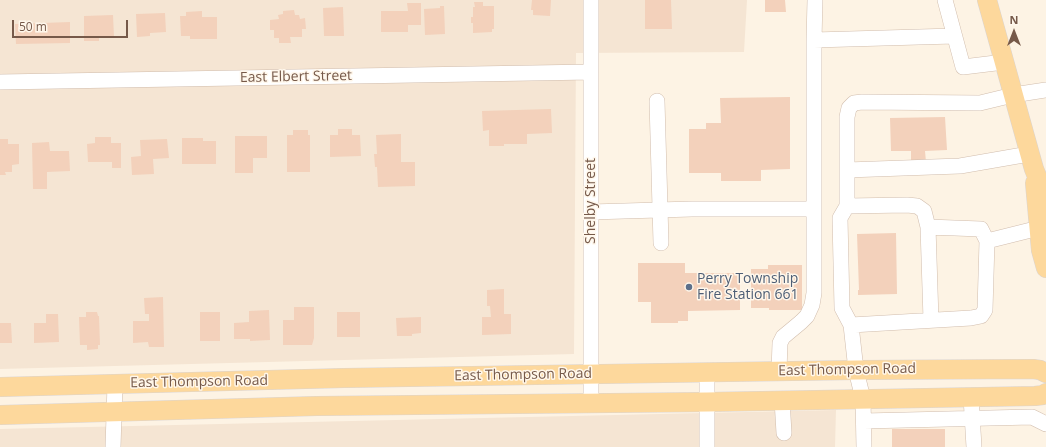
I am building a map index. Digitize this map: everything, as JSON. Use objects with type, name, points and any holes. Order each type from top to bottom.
[{"type":"main road","points":[[987,0],[1013,95],[1039,178],[1039,228],[1041,250],[1046,268]]},
{"type":"main road","name":"East Thompson Road","points":[[0,387],[352,378],[779,371],[1033,369],[1046,373]]},
{"type":"main road","name":"East Thompson Road","points":[[0,415],[310,406],[707,402],[1035,396],[1046,393]]},
{"type":"street","name":"Shelby Street","points":[[590,402],[591,0]]},
{"type":"street","points":[[779,371],[780,343],[783,337],[807,316],[812,306],[814,293],[815,0]]},
{"type":"street","points":[[945,0],[963,66],[1004,62]]},
{"type":"street","points":[[814,40],[954,36]]},
{"type":"street","name":"East Elbert Street","points":[[0,82],[591,72]]},
{"type":"street","points":[[864,447],[863,399],[856,370],[851,325],[842,308],[840,218],[847,206],[847,116],[849,108],[854,103],[862,102],[980,103],[1013,95],[1046,90]]},
{"type":"street","points":[[657,101],[661,243]]},
{"type":"street","points":[[847,170],[960,166],[1039,178]]},
{"type":"street","points":[[847,206],[907,205],[918,206],[924,211],[928,227],[931,320]]},
{"type":"street","points":[[591,212],[692,209],[814,209]]},
{"type":"street","points":[[851,325],[971,318],[981,316],[985,310],[987,241],[981,229],[928,227]]},
{"type":"street","points":[[987,241],[1039,228]]},
{"type":"street","points":[[707,372],[707,447]]},
{"type":"street","points":[[113,447],[115,384]]},
{"type":"street","points":[[971,397],[974,447]]},
{"type":"street","points":[[782,400],[784,433]]},
{"type":"street","points":[[864,422],[1032,417],[1046,424]]},
{"type":"shaded area","points":[[0,0],[747,0],[744,52],[576,53],[574,354],[0,369]]},
{"type":"shaded area","points":[[836,410],[835,447],[0,447],[0,429]]},
{"type":"building","points":[[532,0],[551,0],[550,16],[533,15],[533,10],[531,10]]},
{"type":"building","points":[[645,0],[671,0],[672,29],[645,29]]},
{"type":"building","points":[[765,0],[785,0],[786,12],[765,12]]},
{"type":"building","points":[[474,2],[483,2],[483,6],[494,6],[494,29],[492,29],[492,32],[473,33],[473,23],[471,23],[471,17],[473,17],[473,7],[475,7]]},
{"type":"building","points":[[407,3],[421,3],[421,25],[408,25],[408,32],[381,32],[381,11],[408,11]]},
{"type":"building","points":[[440,6],[444,6],[445,34],[425,35],[424,9],[440,8]]},
{"type":"building","points":[[343,7],[344,36],[324,36],[323,8]]},
{"type":"building","points":[[294,10],[295,15],[299,15],[300,19],[305,18],[306,29],[302,29],[302,37],[290,37],[291,43],[279,43],[279,38],[274,38],[274,30],[270,30],[270,20],[279,19],[278,15],[283,14],[283,11]]},
{"type":"building","points":[[202,11],[202,17],[217,17],[217,39],[190,39],[190,36],[181,36],[180,16],[186,16],[186,12]]},
{"type":"building","points":[[165,13],[166,32],[150,33],[150,36],[137,37],[136,14]]},
{"type":"building","points":[[113,15],[114,37],[99,37],[99,41],[84,41],[84,16]]},
{"type":"building","points":[[70,22],[70,43],[16,44],[15,24]]},
{"type":"building","points":[[790,97],[790,169],[761,170],[761,181],[721,181],[721,173],[689,173],[689,129],[706,129],[706,123],[721,123],[720,98]]},
{"type":"building","points":[[551,109],[552,133],[527,134],[527,144],[504,144],[504,146],[489,146],[489,130],[483,131],[482,111]]},
{"type":"building","points":[[945,117],[947,150],[925,151],[926,162],[911,163],[911,151],[891,151],[890,118]]},
{"type":"building","points":[[338,129],[352,129],[352,135],[360,135],[361,156],[330,157],[330,135],[338,135]]},
{"type":"building","points":[[293,130],[308,130],[308,135],[310,135],[310,172],[287,172],[287,135],[293,135]]},
{"type":"building","points":[[401,134],[401,162],[415,162],[415,186],[378,187],[377,167],[375,167],[374,154],[377,154],[376,135]]},
{"type":"building","points":[[235,136],[267,136],[267,158],[253,158],[253,173],[235,173]]},
{"type":"building","points":[[95,137],[111,137],[111,143],[121,143],[121,168],[112,168],[112,162],[88,162],[87,144],[95,143]]},
{"type":"building","points":[[182,138],[203,138],[203,141],[216,141],[216,164],[182,164]]},
{"type":"building","points":[[0,139],[8,139],[8,144],[19,144],[19,164],[12,165],[12,172],[5,172],[6,175],[0,175]]},
{"type":"building","points":[[167,139],[169,158],[153,159],[154,174],[132,175],[131,157],[141,156],[140,140]]},
{"type":"building","points":[[49,142],[50,151],[69,151],[70,171],[47,172],[47,189],[33,189],[32,143]]},
{"type":"building","points":[[896,233],[897,294],[858,295],[857,234]]},
{"type":"building","name":"Perry Township Fire Station 661","points":[[638,263],[685,263],[685,273],[740,273],[740,310],[688,311],[688,321],[678,321],[678,323],[651,323],[651,302],[638,302]]},
{"type":"building","points":[[768,265],[802,265],[802,310],[769,310],[769,308],[751,308],[751,269],[768,269]]},
{"type":"building","points":[[504,289],[504,314],[511,314],[511,334],[482,335],[482,317],[491,317],[490,306],[487,306],[487,290]]},
{"type":"building","points":[[163,297],[164,347],[149,347],[148,342],[133,343],[133,321],[149,321],[149,314],[145,314],[144,298]]},
{"type":"building","points":[[294,307],[314,307],[314,338],[312,345],[283,345],[283,320],[294,320]]},
{"type":"building","points":[[269,310],[270,340],[250,341],[250,339],[234,339],[234,323],[249,322],[249,311]]},
{"type":"building","points":[[86,312],[97,312],[99,316],[100,345],[98,345],[98,349],[87,350],[87,345],[80,345],[79,317],[86,317]]},
{"type":"building","points":[[200,312],[220,312],[220,341],[200,341]]},
{"type":"building","points":[[337,312],[360,312],[360,337],[337,337]]},
{"type":"building","points":[[46,314],[58,314],[59,342],[34,343],[34,323],[46,323]]},
{"type":"building","points":[[421,317],[421,333],[412,334],[412,336],[397,336],[396,318]]},
{"type":"building","points":[[0,323],[11,323],[12,343],[0,343]]},
{"type":"building","points":[[892,429],[945,429],[945,447],[892,447]]},
{"type":"place","name":"Perry Township Fire Station 661","points":[[689,287]]}]
